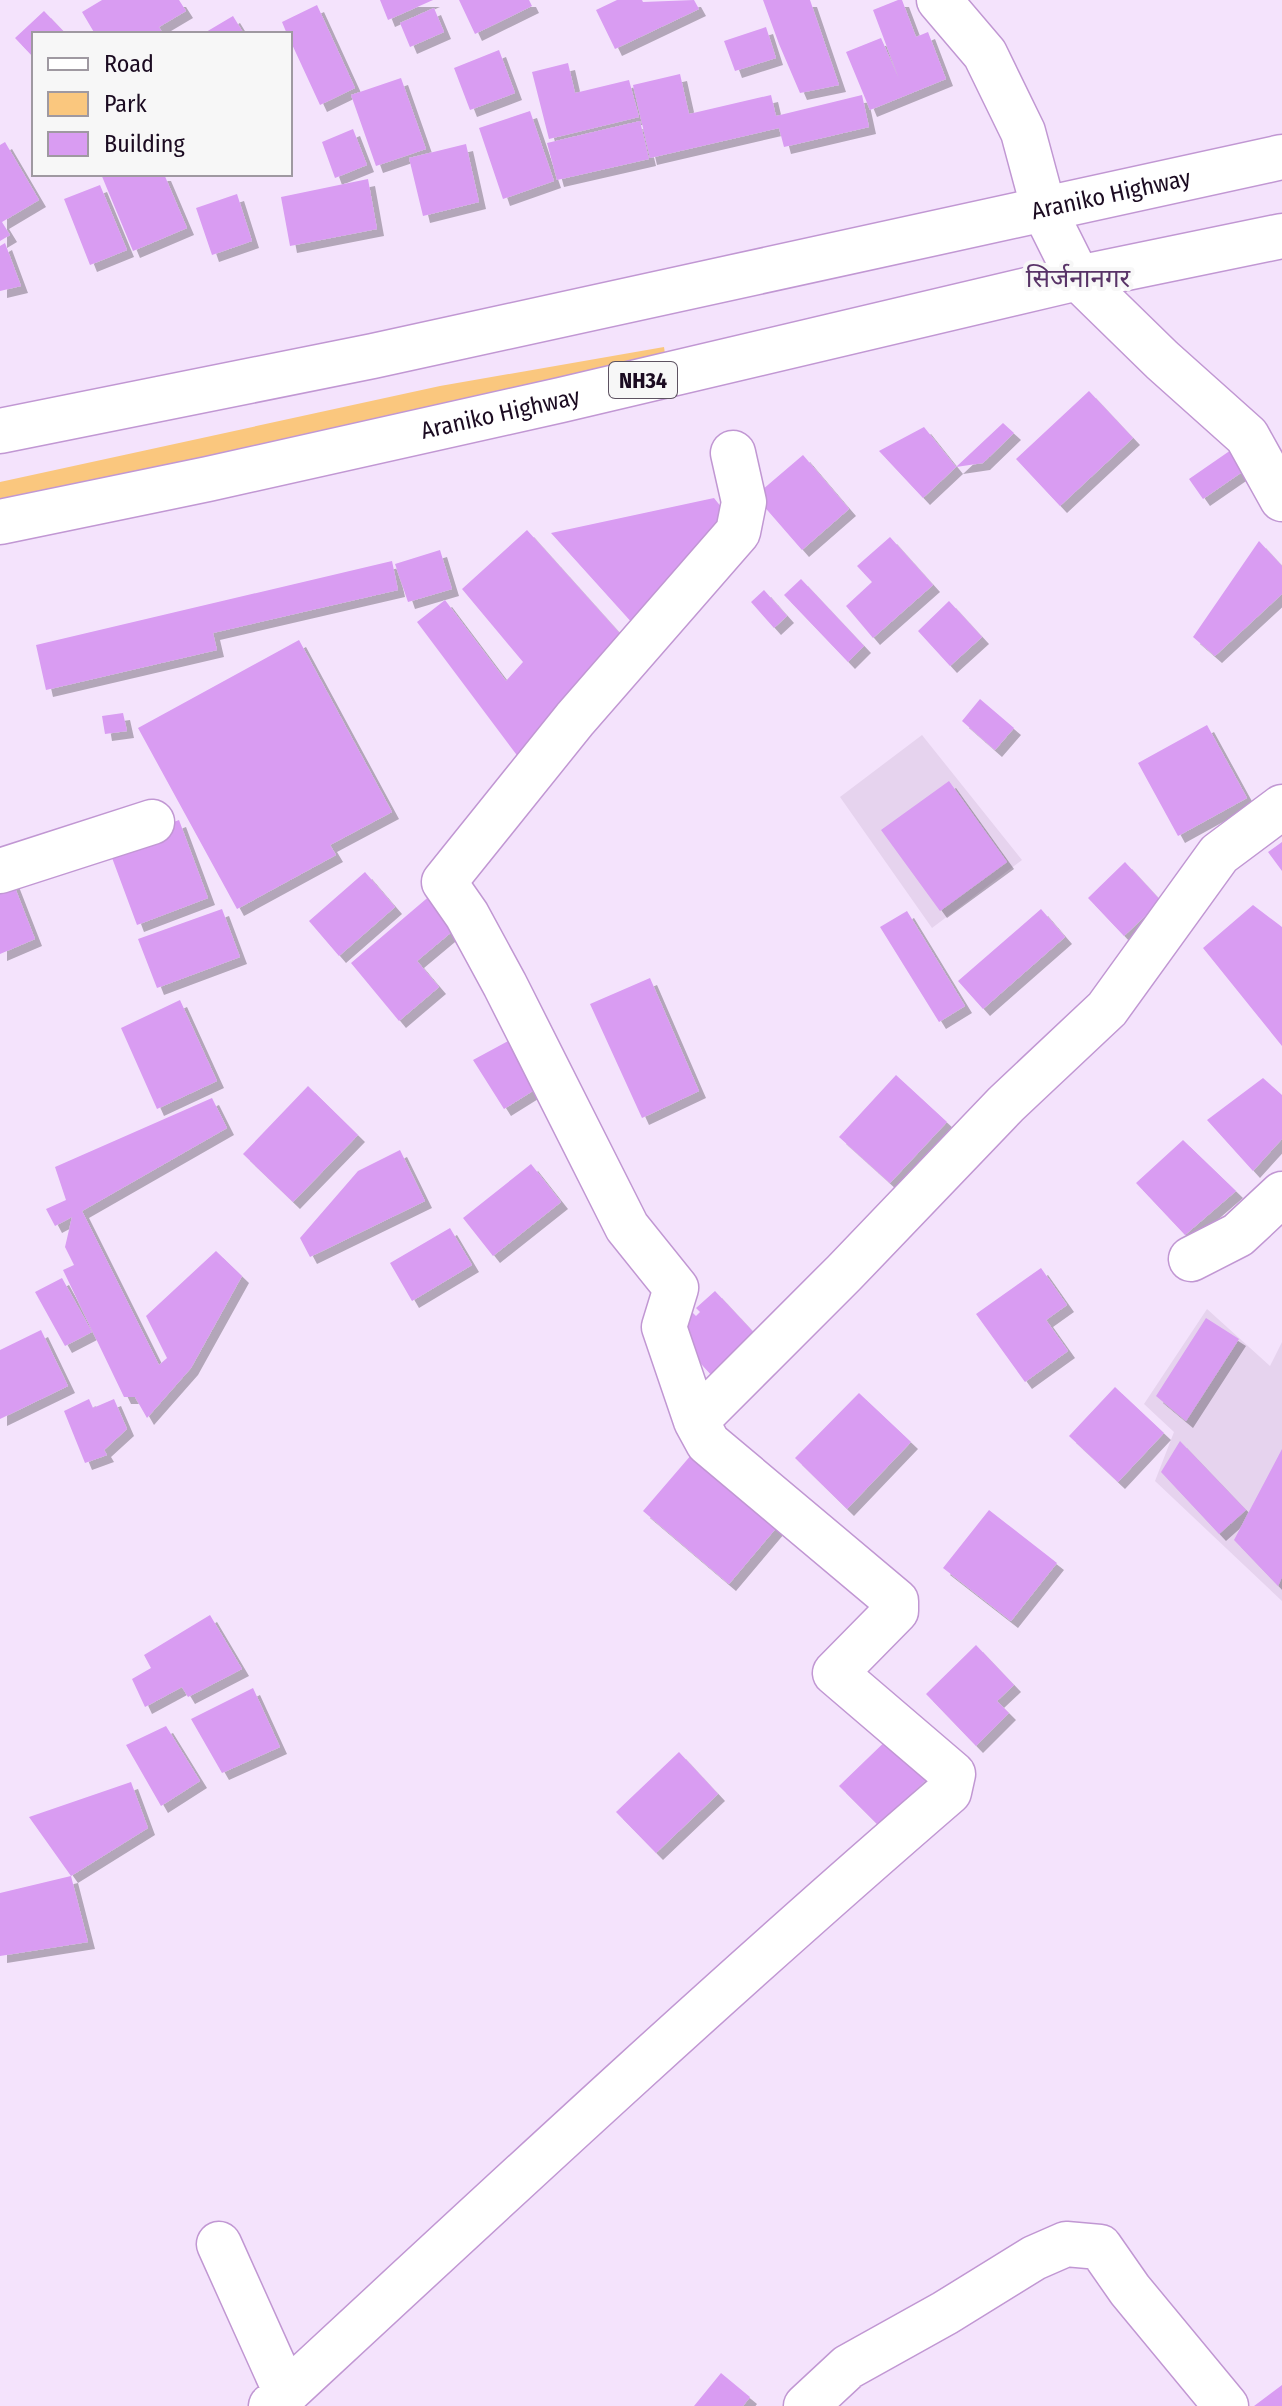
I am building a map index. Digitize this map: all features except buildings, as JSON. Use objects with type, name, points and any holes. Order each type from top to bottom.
[{"type":"main road","points":[[939,0],[985,54],[1023,132],[1044,210],[1078,278],[1162,360],[1247,436],[1282,499]]},
{"type":"main road","name":"Araniko Highway","points":[[0,431],[373,356],[1282,157]]},
{"type":"main road","name":"Araniko Highway","points":[[0,522],[561,400],[1078,278],[1282,236]]},
{"type":"main road","points":[[219,2244],[279,2399],[641,2063],[949,1792],[953,1774],[835,1673],[896,1611],[896,1601],[708,1443],[696,1421],[664,1327],[676,1288],[627,1227],[482,943],[444,882],[575,719],[738,532],[744,502],[733,453]]},
{"type":"main road","points":[[696,1421],[1006,1104],[1107,1009],[1219,854],[1282,807]]},
{"type":"main road","points":[[0,871],[152,822]]},
{"type":"main road","points":[[1191,1259],[1238,1235],[1282,1194]]},
{"type":"main road","points":[[806,2406],[848,2367],[945,2313],[1034,2258],[1066,2244],[1100,2247],[1130,2290],[1226,2406]]},
{"type":"shaded area","points":[[922,735],[1022,860],[932,928],[840,797]]},
{"type":"shaded area","points":[[1207,1309],[1270,1366],[1282,1342],[1282,1601],[1155,1481],[1174,1432],[1144,1404]]},
{"type":"green space","points":[[664,347],[666,361],[0,506],[0,482],[440,386]]},
{"type":"district","name":"सिर्जनानगर","points":[[1078,278]]}]
